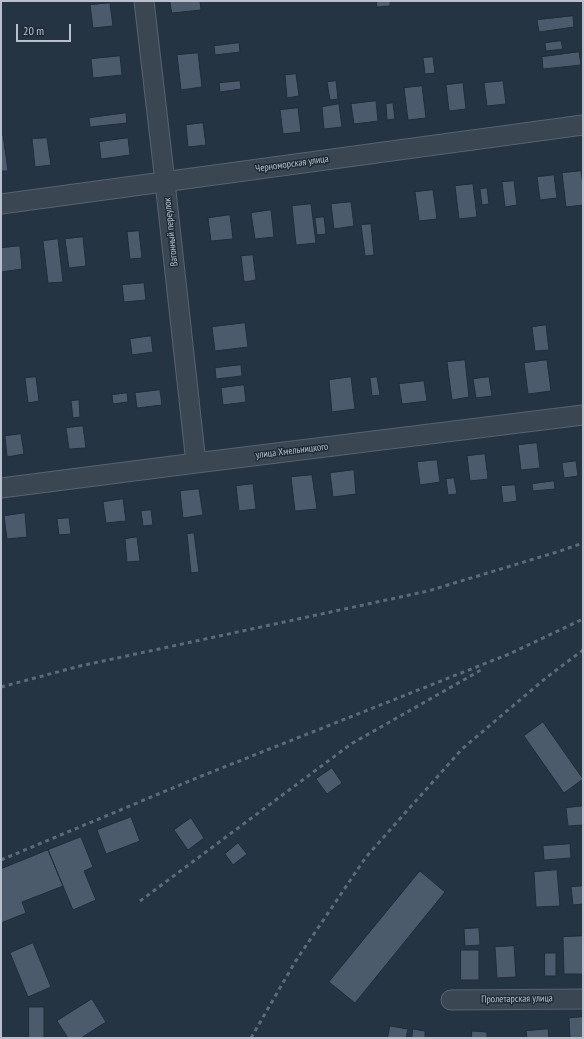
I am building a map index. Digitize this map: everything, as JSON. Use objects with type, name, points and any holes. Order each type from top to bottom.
[{"type":"street","name":"Вагонный переулок","points":[[144,1],[196,463]]},
{"type":"street","name":"Черноморская улица","points":[[1,204],[583,125]]},
{"type":"street","name":"улица Хмельницкого","points":[[1,488],[583,415]]},
{"type":"street","name":"Пролетарская улица","points":[[451,1000],[583,999]]},
{"type":"building","points":[[170,1],[200,1],[201,10],[172,13]]},
{"type":"building","points":[[377,1],[390,1],[390,6],[377,7]]},
{"type":"building","points":[[110,3],[113,26],[93,28],[90,5]]},
{"type":"building","points":[[573,16],[574,27],[539,32],[537,20]]},
{"type":"building","points":[[561,41],[563,49],[546,51],[545,43]]},
{"type":"building","points":[[239,43],[240,52],[215,55],[214,46]]},
{"type":"building","points":[[579,52],[581,65],[543,69],[542,57]]},
{"type":"building","points":[[198,53],[202,87],[181,90],[177,55]]},
{"type":"building","points":[[120,56],[122,75],[93,78],[91,59]]},
{"type":"building","points":[[433,57],[435,73],[425,74],[423,58]]},
{"type":"building","points":[[296,74],[299,96],[287,98],[285,75]]},
{"type":"building","points":[[240,81],[241,89],[220,92],[219,83]]},
{"type":"building","points":[[336,81],[338,99],[330,100],[327,82]]},
{"type":"building","points":[[503,81],[506,104],[487,106],[484,83]]},
{"type":"building","points":[[463,83],[466,109],[449,111],[446,85]]},
{"type":"building","points":[[422,86],[426,118],[408,120],[404,88]]},
{"type":"building","points":[[376,101],[378,121],[354,124],[351,104]]},
{"type":"building","points":[[393,103],[395,119],[387,120],[386,104]]},
{"type":"building","points":[[339,104],[342,127],[324,129],[322,107]]},
{"type":"building","points":[[298,108],[301,132],[283,134],[280,110]]},
{"type":"building","points":[[126,113],[127,123],[90,127],[89,118]]},
{"type":"building","points":[[203,123],[206,145],[188,147],[186,125]]},
{"type":"building","points":[[1,135],[3,135],[8,171],[1,171]]},
{"type":"building","points":[[47,138],[51,165],[35,167],[32,139]]},
{"type":"building","points":[[128,138],[130,155],[101,159],[99,142]]},
{"type":"building","points":[[581,171],[583,205],[566,207],[562,173]]},
{"type":"building","points":[[554,175],[557,198],[540,200],[537,177]]},
{"type":"building","points":[[514,181],[517,205],[505,207],[502,182]]},
{"type":"building","points":[[473,184],[477,217],[459,219],[455,186]]},
{"type":"building","points":[[487,188],[489,204],[482,205],[480,189]]},
{"type":"building","points":[[433,190],[437,219],[419,221],[415,192]]},
{"type":"building","points":[[351,202],[354,226],[334,229],[331,204]]},
{"type":"building","points":[[311,204],[316,243],[296,245],[292,206]]},
{"type":"building","points":[[271,210],[274,237],[255,239],[251,213]]},
{"type":"building","points":[[230,215],[233,239],[211,241],[208,218]]},
{"type":"building","points":[[324,217],[326,234],[317,235],[315,218]]},
{"type":"building","points":[[371,224],[374,255],[365,256],[361,225]]},
{"type":"building","points":[[139,231],[142,258],[130,259],[127,232]]},
{"type":"building","points":[[83,237],[86,266],[69,268],[65,239]]},
{"type":"building","points":[[58,239],[63,282],[48,283],[43,241]]},
{"type":"building","points":[[20,246],[22,269],[1,272],[1,248]]},
{"type":"building","points":[[253,255],[256,280],[244,282],[241,256]]},
{"type":"building","points":[[144,283],[146,300],[124,302],[122,285]]},
{"type":"building","points":[[245,323],[248,347],[215,351],[212,327]]},
{"type":"building","points":[[546,325],[549,350],[535,351],[532,327]]},
{"type":"building","points":[[151,336],[153,352],[132,355],[130,339]]},
{"type":"building","points":[[465,360],[469,397],[452,400],[447,362]]},
{"type":"building","points":[[547,360],[551,391],[528,394],[524,363]]},
{"type":"building","points":[[241,365],[242,376],[216,379],[215,368]]},
{"type":"building","points":[[36,377],[39,401],[28,403],[25,378]]},
{"type":"building","points":[[351,377],[355,409],[332,412],[329,380]]},
{"type":"building","points":[[377,377],[380,395],[372,396],[370,378]]},
{"type":"building","points":[[489,377],[492,396],[476,398],[473,379]]},
{"type":"building","points":[[424,381],[427,401],[402,404],[399,384]]},
{"type":"building","points":[[244,385],[246,402],[223,405],[221,388]]},
{"type":"building","points":[[160,390],[162,405],[137,408],[135,393]]},
{"type":"building","points":[[127,393],[128,402],[113,404],[112,395]]},
{"type":"building","points":[[79,400],[80,417],[73,418],[71,401]]},
{"type":"building","points":[[83,426],[86,448],[69,449],[66,428]]},
{"type":"building","points":[[21,434],[24,454],[7,457],[5,436]]},
{"type":"building","points":[[537,443],[540,468],[521,470],[518,445]]},
{"type":"building","points":[[485,454],[488,479],[470,481],[467,456]]},
{"type":"building","points":[[437,460],[440,482],[420,485],[417,462]]},
{"type":"building","points":[[576,461],[578,476],[564,478],[562,463]]},
{"type":"building","points":[[354,470],[356,494],[333,497],[330,473]]},
{"type":"building","points":[[312,475],[317,509],[295,511],[291,477]]},
{"type":"building","points":[[454,478],[457,494],[448,495],[446,479]]},
{"type":"building","points":[[554,481],[555,489],[533,491],[532,484]]},
{"type":"building","points":[[253,484],[256,509],[239,511],[236,486]]},
{"type":"building","points":[[515,485],[517,501],[503,503],[501,486]]},
{"type":"building","points":[[199,489],[203,515],[183,518],[180,491]]},
{"type":"building","points":[[123,499],[126,521],[106,523],[103,502]]},
{"type":"building","points":[[151,510],[153,525],[143,526],[141,511]]},
{"type":"building","points":[[25,513],[27,537],[7,539],[4,516]]},
{"type":"building","points":[[69,518],[71,534],[59,535],[57,519]]},
{"type":"building","points":[[194,533],[199,572],[191,573],[187,534]]},
{"type":"building","points":[[137,537],[140,561],[127,562],[125,539]]},
{"type":"building","points":[[543,722],[583,779],[564,793],[524,736]]},
{"type":"building","points":[[332,768],[342,783],[327,794],[316,779]]},
{"type":"building","points":[[583,806],[583,825],[568,826],[566,808]]},
{"type":"building","points":[[131,817],[140,841],[106,854],[97,830]]},
{"type":"building","points":[[191,818],[204,838],[188,850],[174,830]]},
{"type":"building","points":[[81,837],[93,867],[84,871],[96,900],[73,910],[48,850]]},
{"type":"building","points":[[238,843],[247,854],[233,865],[225,854]]},
{"type":"building","points":[[570,844],[571,858],[544,860],[543,846]]},
{"type":"building","points":[[48,850],[63,886],[22,902],[26,913],[1,923],[1,869]]},
{"type":"building","points":[[557,870],[560,906],[536,907],[534,872]]},
{"type":"building","points":[[420,871],[445,892],[355,1003],[329,982]]},
{"type":"building","points":[[583,886],[583,904],[573,905],[571,887]]},
{"type":"building","points":[[479,928],[480,945],[465,946],[464,929]]},
{"type":"building","points":[[583,936],[583,974],[564,974],[563,937]]},
{"type":"building","points":[[33,943],[51,987],[28,997],[10,953]]},
{"type":"building","points":[[514,946],[516,977],[497,978],[495,947]]},
{"type":"building","points":[[461,950],[479,950],[479,980],[461,980]]},
{"type":"building","points":[[545,953],[556,953],[556,976],[545,976]]},
{"type":"building","points":[[92,999],[106,1022],[81,1038],[68,1038],[57,1021]]},
{"type":"building","points":[[29,1007],[44,1007],[44,1038],[29,1038]]},
{"type":"building","points":[[583,1017],[583,1038],[570,1038],[569,1018]]},
{"type":"building","points":[[390,1026],[408,1029],[406,1038],[388,1038]]},
{"type":"building","points":[[413,1029],[425,1031],[425,1038],[412,1038]]},
{"type":"building","points":[[548,1029],[549,1038],[527,1038],[526,1031]]},
{"type":"building","points":[[472,1031],[487,1032],[487,1038],[472,1038]]},
{"type":"railway","points":[[1,687],[80,666],[428,591],[583,543]]},
{"type":"railway","points":[[505,656],[583,619]]},
{"type":"railway","points":[[251,1038],[295,962],[366,857],[462,749],[547,677],[583,650]]},
{"type":"railway","points":[[1,860],[199,777],[509,654]]},
{"type":"railway","points":[[140,901],[351,744],[481,670]]}]
